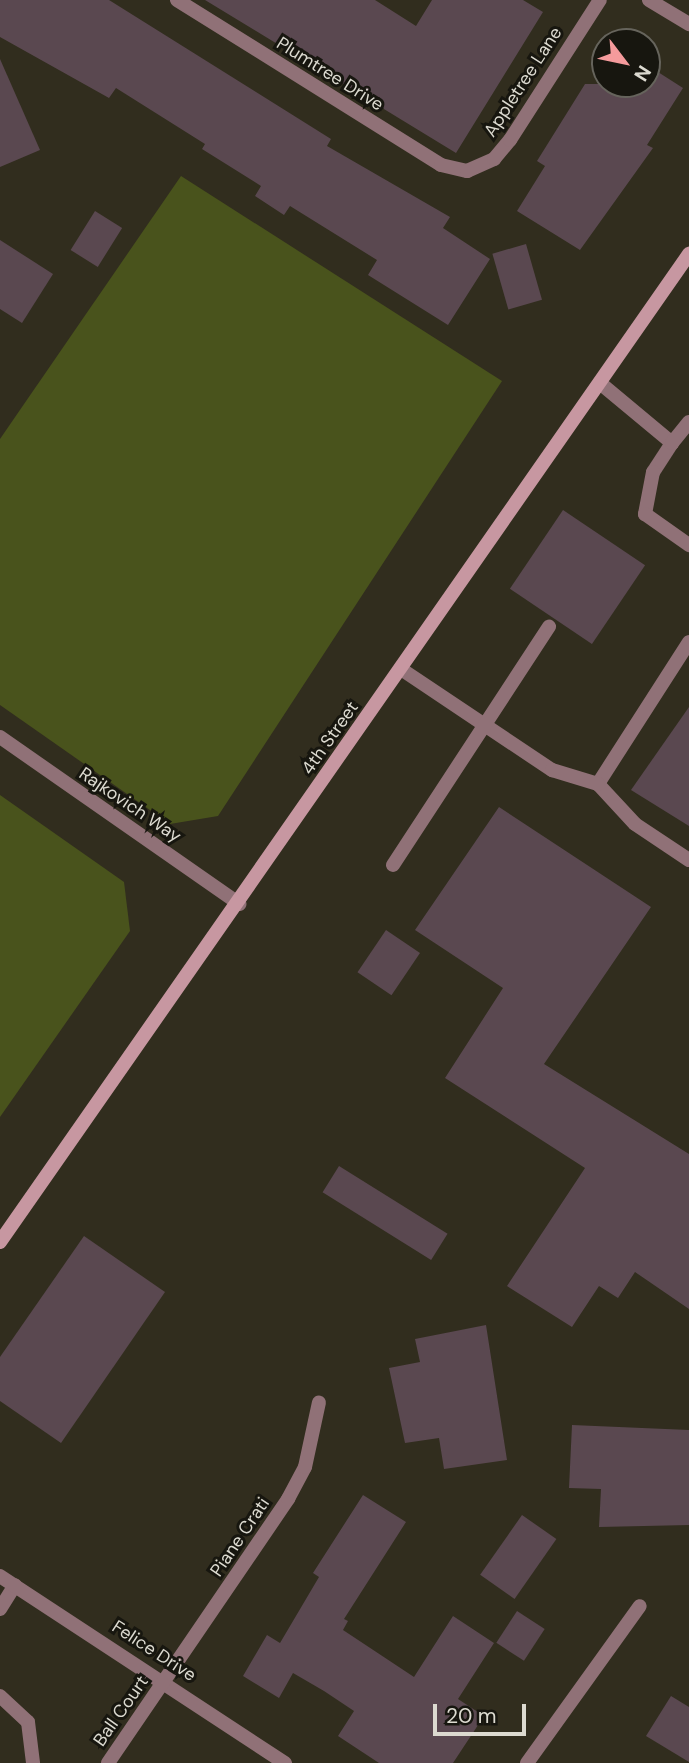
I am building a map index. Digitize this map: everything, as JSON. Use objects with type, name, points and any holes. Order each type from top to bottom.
[{"type":"main road","name":"4th Street","points":[[0,1242],[239,904],[689,254]]},
{"type":"street","name":"Plumtree Drive","points":[[177,0],[442,165],[467,171]]},
{"type":"street","name":"Appletree Lane","points":[[467,171],[494,159],[510,140],[600,0]]},
{"type":"street","points":[[649,0],[689,24]]},
{"type":"street","points":[[600,383],[671,443]]},
{"type":"street","points":[[689,422],[671,443],[653,472],[645,514],[689,545]]},
{"type":"street","points":[[393,865],[549,627]]},
{"type":"street","points":[[598,785],[689,642]]},
{"type":"street","points":[[401,669],[552,770],[598,785],[635,824],[689,860]]},
{"type":"street","name":"Rajkovich Way","points":[[0,737],[239,904]]},
{"type":"street","name":"Piane Crati","points":[[166,1681],[288,1499],[305,1467],[319,1402]]},
{"type":"street","name":"Felice Drive","points":[[0,1576],[166,1681],[285,1763]]},
{"type":"street","points":[[0,1609],[15,1585]]},
{"type":"street","points":[[527,1763],[640,1606]]},
{"type":"street","name":"Ball Court","points":[[108,1763],[166,1681]]},
{"type":"street","points":[[0,1696],[27,1721],[33,1763]]},
{"type":"green space","points":[[181,176],[502,381],[218,816],[170,824],[0,705],[0,439]]},
{"type":"green space","points":[[0,795],[124,882],[130,931],[0,1117]]},
{"type":"building","points":[[0,0],[109,0],[331,139],[327,146],[450,217],[443,228],[490,259],[448,325],[368,275],[377,260],[290,206],[284,215],[255,196],[261,186],[202,149],[205,144],[116,88],[109,98],[0,37]]},
{"type":"building","points":[[205,0],[375,0],[416,26],[432,0],[523,0],[543,12],[456,153]]},
{"type":"building","points":[[0,59],[40,150],[0,167]]},
{"type":"building","points":[[661,74],[683,88],[647,145],[653,148],[580,250],[517,211],[545,166],[537,161],[585,84],[591,84],[591,98],[661,98]]},
{"type":"building","points":[[95,211],[122,228],[98,267],[71,250]]},
{"type":"building","points":[[0,240],[53,274],[22,323],[0,309]]},
{"type":"building","points":[[526,244],[542,300],[508,309],[492,254]]},
{"type":"building","points":[[563,510],[645,565],[592,644],[510,589]]},
{"type":"building","points":[[689,707],[689,826],[631,790]]},
{"type":"building","points":[[499,807],[651,907],[544,1064],[689,1154],[689,1309],[635,1272],[618,1298],[599,1286],[572,1327],[507,1286],[585,1168],[445,1078],[503,988],[415,930]]},
{"type":"building","points":[[386,930],[420,953],[391,995],[357,972]]},
{"type":"building","points":[[339,1166],[448,1234],[431,1260],[323,1192]]},
{"type":"building","points":[[84,1236],[165,1292],[61,1443],[0,1401],[0,1357]]},
{"type":"building","points":[[486,1325],[507,1460],[444,1469],[439,1438],[405,1443],[389,1368],[420,1362],[415,1339]]},
{"type":"building","points":[[572,1425],[689,1430],[689,1525],[599,1527],[601,1489],[569,1488]]},
{"type":"building","points":[[363,1495],[406,1522],[344,1619],[348,1621],[343,1630],[414,1677],[453,1616],[494,1643],[458,1699],[484,1716],[453,1763],[379,1763],[338,1736],[354,1711],[324,1691],[293,1673],[279,1698],[243,1676],[267,1635],[280,1643],[319,1577],[313,1573]]},
{"type":"building","points":[[522,1515],[556,1539],[515,1599],[480,1575]]},
{"type":"building","points":[[517,1611],[545,1629],[524,1661],[496,1643]]},
{"type":"building","points":[[671,1696],[689,1707],[689,1762],[646,1736]]}]
